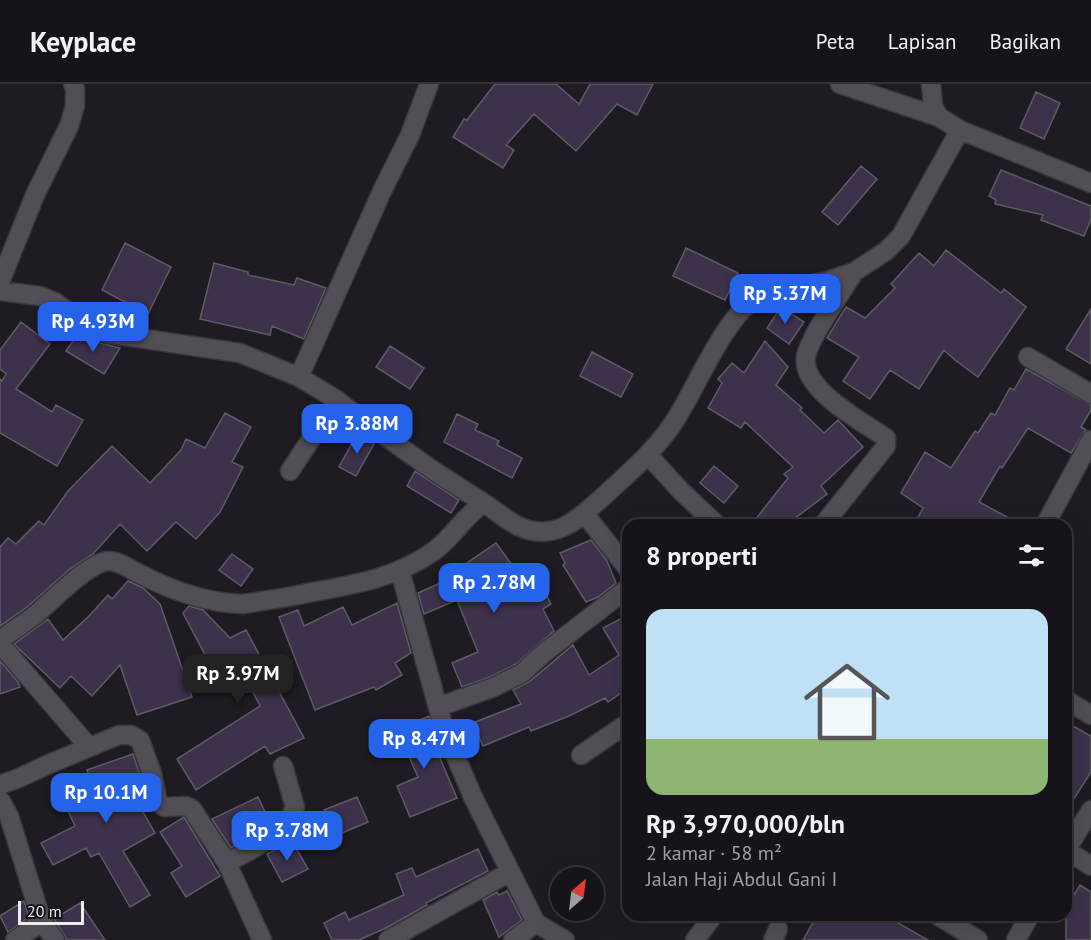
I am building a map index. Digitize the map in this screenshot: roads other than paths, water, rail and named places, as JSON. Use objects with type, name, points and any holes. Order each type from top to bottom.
[{"type":"street","points":[[0,282],[35,195],[69,126],[75,106],[73,84]]},
{"type":"street","points":[[299,377],[383,189],[410,135],[429,84]]},
{"type":"street","points":[[840,84],[939,117],[960,130],[1091,183]]},
{"type":"street","points":[[931,84],[933,106],[939,117]]},
{"type":"street","points":[[0,291],[48,299],[85,324],[105,333],[240,353],[299,377],[337,400],[434,471],[519,526],[542,533],[560,529],[584,513],[648,455],[673,424],[729,325],[749,301],[766,293],[828,281],[854,272],[879,258],[901,236],[960,130]]},
{"type":"street","points":[[828,519],[887,442],[886,438],[814,385],[807,369],[806,357],[812,342],[854,272]]},
{"type":"street","points":[[1028,357],[1091,394]]},
{"type":"street","points":[[290,471],[337,400]]},
{"type":"street","points":[[1048,519],[1091,440]]},
{"type":"street","points":[[648,455],[711,519]]},
{"type":"street","points":[[89,747],[0,642],[84,574],[104,562],[112,561],[172,590],[229,604],[278,600],[353,586],[400,571],[434,551],[448,539],[470,513],[484,503]]},
{"type":"street","points":[[584,513],[622,560]]},
{"type":"street","points":[[400,571],[444,729],[473,797],[536,923],[565,940]]},
{"type":"street","points":[[438,707],[494,687],[522,673],[545,652],[622,593]]},
{"type":"street","points":[[1072,704],[1091,715]]},
{"type":"street","points":[[581,755],[622,727]]},
{"type":"street","points":[[0,785],[119,735],[131,735],[140,740],[152,774],[158,802],[164,807],[192,809],[227,863],[262,940]]},
{"type":"street","points":[[227,863],[269,839],[293,814],[295,807],[283,766]]},
{"type":"street","points":[[0,800],[9,816],[42,922],[55,940]]},
{"type":"street","points":[[1072,840],[1091,810]]},
{"type":"street","points":[[1072,854],[1091,866]]},
{"type":"street","points":[[388,940],[510,872]]},
{"type":"street","points":[[694,940],[709,921]]},
{"type":"street","points":[[948,921],[978,940]]},
{"type":"street","points":[[1016,940],[1027,921]]},
{"type":"street","points":[[15,940],[42,922]]},
{"type":"street","points":[[513,940],[536,923]]}]
